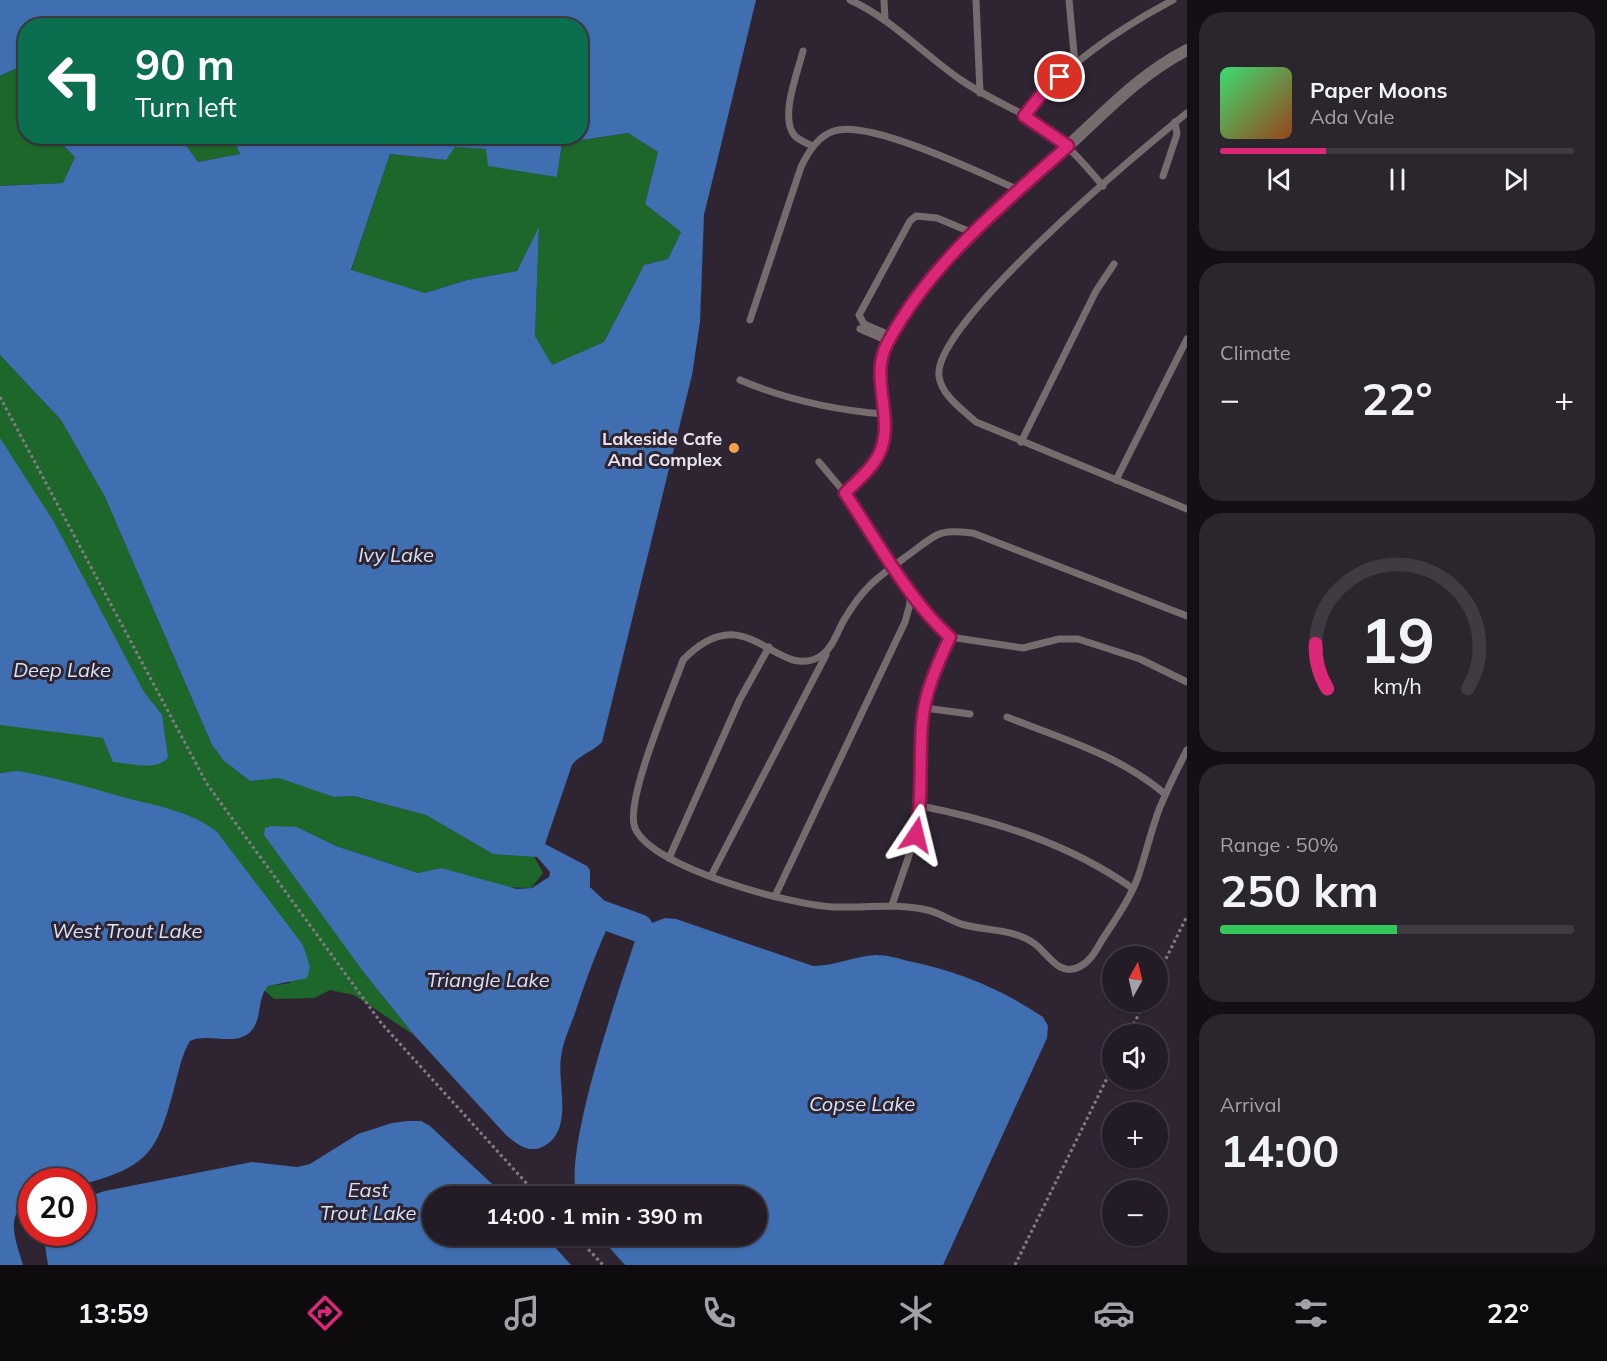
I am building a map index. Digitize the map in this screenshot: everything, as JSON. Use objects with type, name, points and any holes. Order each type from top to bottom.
[{"type":"street","points":[[845,493],[872,465],[880,451],[884,414],[880,379],[881,360],[890,338],[921,293],[973,233],[1019,190],[1146,75],[1187,50]]},
{"type":"lane","points":[[850,0],[870,9],[980,93],[1024,116],[1068,146],[1103,186]]},
{"type":"lane","points":[[884,0],[885,20]]},
{"type":"lane","points":[[976,0],[980,93]]},
{"type":"lane","points":[[1069,0],[1075,64]]},
{"type":"lane","points":[[1024,116],[1045,90],[1075,64],[1129,25],[1173,0]]},
{"type":"lane","points":[[803,51],[788,107],[789,123],[795,137],[813,146]]},
{"type":"lane","points":[[1187,112],[1007,273],[962,326],[941,360],[938,376],[943,388],[955,404],[976,422],[1187,509]]},
{"type":"lane","points":[[1163,176],[1177,134],[1175,122]]},
{"type":"lane","points":[[750,320],[801,167],[813,146],[835,130],[856,129],[888,137],[930,152],[1019,190]]},
{"type":"lane","points":[[890,338],[864,324],[859,315],[910,221],[916,216],[937,218],[973,233]]},
{"type":"lane","points":[[1021,442],[1096,291],[1114,264]]},
{"type":"lane","points":[[860,329],[890,338]]},
{"type":"lane","points":[[1116,480],[1187,339]]},
{"type":"lane","points":[[740,380],[774,394],[814,405],[884,414]]},
{"type":"lane","points":[[819,462],[845,493],[936,625],[950,637],[1023,648],[1059,639],[1078,639],[1140,658],[1187,682]]},
{"type":"lane","points":[[711,876],[828,650],[861,593],[874,579],[938,534],[973,533],[1187,616]]},
{"type":"lane","points":[[775,896],[904,622],[910,604],[910,589]]},
{"type":"lane","points":[[828,650],[818,658],[794,659],[770,647],[734,634],[721,634],[698,644],[683,660],[637,789],[632,813],[634,826],[641,839],[669,858],[711,876],[775,896],[804,904],[833,907],[892,905],[931,911],[965,925],[1021,937],[1035,945],[1056,965],[1067,969],[1078,968],[1089,960],[1132,888],[1165,794],[1187,750]]},
{"type":"lane","points":[[892,905],[916,835],[921,806],[922,723],[925,708],[931,681],[950,637]]},
{"type":"lane","points":[[669,858],[740,699],[770,647]]},
{"type":"lane","points":[[925,708],[970,714]]},
{"type":"lane","points":[[1007,717],[1106,755],[1143,775],[1165,794]]},
{"type":"lane","points":[[921,806],[961,814],[1064,849],[1105,869],[1132,888]]},
{"type":"path","points":[[0,397],[207,784],[382,1024],[529,1186]]},
{"type":"path","points":[[1168,955],[1187,916]]},
{"type":"path","points":[[1015,1265],[1102,1088]]},
{"type":"path","points":[[585,1246],[603,1265]]},
{"type":"green space","points":[[18,67],[18,144],[62,144],[75,157],[63,183],[0,186],[0,76]]},
{"type":"green space","points":[[628,133],[658,152],[645,204],[681,232],[668,259],[644,265],[604,342],[552,366],[535,336],[539,229],[517,271],[467,280],[425,293],[351,271],[390,154],[445,160],[455,146],[487,149],[557,177],[562,144],[588,144],[588,139]]},
{"type":"green space","points":[[185,144],[235,144],[240,154],[198,162]]},
{"type":"green space","points":[[0,355],[61,420],[105,497],[212,745],[224,761],[250,781],[279,777],[334,797],[354,796],[426,815],[493,854],[534,856],[543,873],[531,888],[502,887],[441,868],[418,873],[336,846],[297,827],[365,974],[414,1035],[354,995],[330,990],[314,998],[274,999],[264,990],[268,986],[291,983],[4,772],[0,773]]},
{"type":"water","name":"Ivy Lake","points":[[0,0],[756,0],[704,215],[700,322],[692,375],[602,742],[572,765],[545,844],[587,866],[590,870],[590,897],[610,911],[612,918],[601,941],[565,1040],[560,1067],[562,1113],[560,1124],[557,1134],[544,1146],[527,1148],[506,1135],[414,1035],[365,974],[264,835],[265,828],[272,826],[297,827],[336,846],[418,873],[441,868],[517,889],[532,888],[549,877],[550,872],[537,857],[493,854],[426,815],[354,796],[334,797],[279,778],[250,781],[224,761],[212,745],[105,497],[61,420],[0,355],[0,186],[63,183],[75,157],[62,144],[185,144],[198,162],[240,154],[235,144],[562,144],[557,177],[488,166],[486,149],[455,147],[446,160],[390,154],[351,270],[425,293],[467,280],[517,271],[539,227],[535,336],[552,365],[604,342],[644,265],[668,259],[681,232],[645,204],[658,152],[628,133],[588,139],[588,18],[18,18],[18,67],[0,76]]},
{"type":"water","name":"Deep Lake","points":[[0,438],[54,522],[144,692],[162,715],[168,757],[164,762],[135,765],[113,762],[103,738],[0,725]]},
{"type":"water","name":"West Trout Lake","points":[[18,771],[58,779],[159,806],[207,825],[217,832],[303,945],[310,967],[307,978],[268,986],[262,996],[255,1025],[246,1035],[231,1039],[205,1038],[190,1041],[181,1062],[163,1126],[148,1152],[137,1162],[96,1180],[96,1168],[18,1168],[18,1212],[14,1220],[14,1228],[23,1265],[0,1265],[0,773]]},
{"type":"water","name":"Copse Lake","points":[[665,918],[676,919],[813,966],[876,955],[892,957],[944,970],[978,982],[1043,1017],[1048,1026],[1047,1038],[943,1265],[625,1265],[608,1246],[767,1246],[767,1186],[576,1186],[578,1142],[586,1105],[608,1024],[639,928]]},
{"type":"water","name":"East Trout Lake","points":[[421,1121],[430,1126],[494,1186],[422,1186],[422,1246],[554,1246],[571,1265],[48,1265],[45,1246],[96,1246],[96,1194],[252,1162],[297,1167],[310,1164],[358,1134],[392,1123]]},
{"type":"waterway","points":[[579,896],[597,913],[639,928]]},
{"type":"place","name":"Lakeside Cafe And Complex","points":[[734,448]]},
{"type":"route","points":[[916,835],[921,806],[922,723],[928,692],[950,637],[936,625],[916,598],[845,493],[872,465],[880,451],[884,434],[881,360],[886,345],[921,293],[956,250],[983,222],[1068,146],[1024,116],[1045,90],[1060,77]]},
{"type":"water label","name":"Triangle Lake","points":[[488,979]]}]
